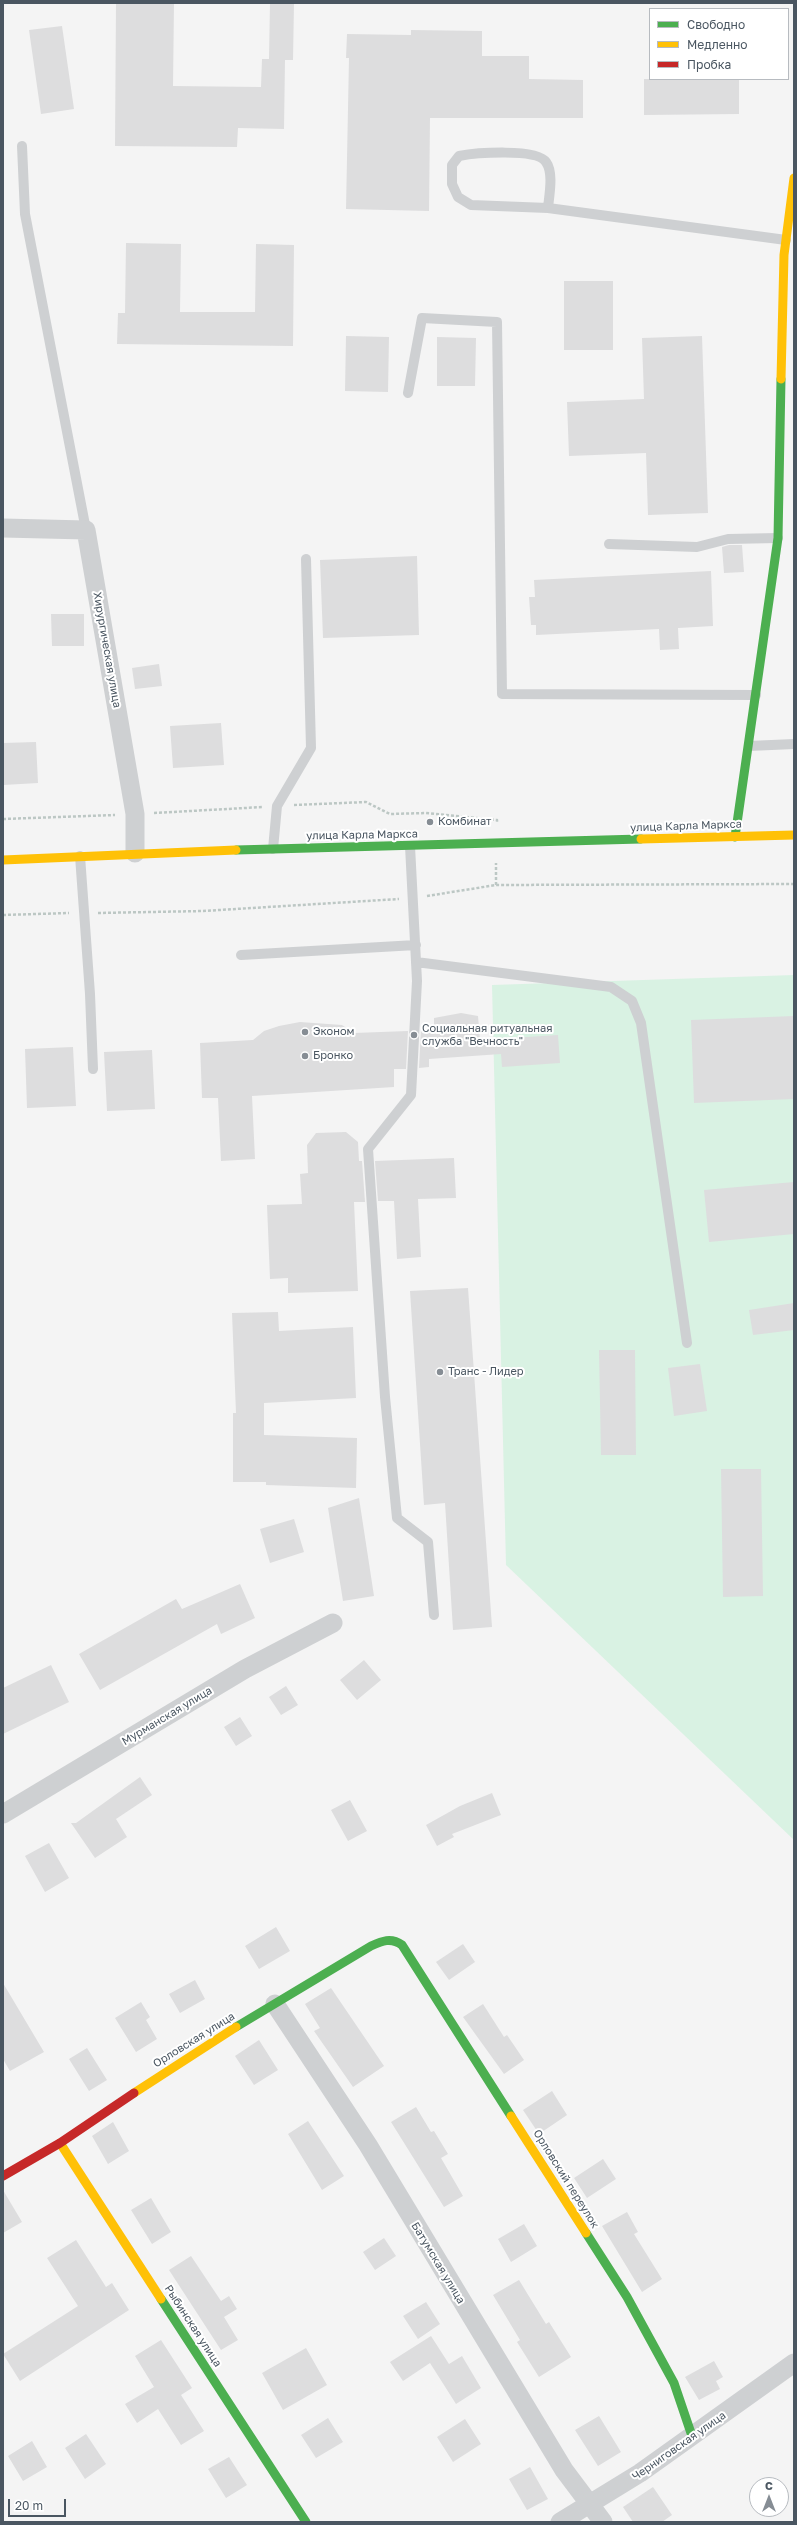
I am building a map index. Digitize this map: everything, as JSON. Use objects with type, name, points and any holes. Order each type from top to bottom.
[{"type":"main road","points":[[735,837],[778,538],[784,435],[786,240],[794,178]]},
{"type":"main road","name":"улица Карла Маркса","points":[[3,860],[136,853],[794,835]]},
{"type":"main road","name":"Орловская улица","points":[[3,2176],[60,2143],[194,2052],[371,1946],[385,1940],[395,1940],[402,1945]]},
{"type":"main road","name":"Орловский переулок","points":[[402,1945],[627,2297],[674,2383],[692,2436]]},
{"type":"main road","name":"Рыбинская улица","points":[[60,2143],[306,2522]]},
{"type":"street","points":[[3,528],[86,530]]},
{"type":"street","name":"Хирургическая улица","points":[[86,530],[135,814],[136,853]]},
{"type":"street","name":"Мурманская улица","points":[[3,1814],[245,1669],[333,1623]]},
{"type":"street","name":"Батумская улица","points":[[275,2004],[368,2145],[528,2412],[588,2504],[603,2522]]},
{"type":"street","name":"Черниговская улица","points":[[560,2522],[640,2474],[794,2363]]},
{"type":"lane","points":[[22,146],[25,214],[86,530]]},
{"type":"lane","points":[[548,208],[550,173],[546,162],[535,154],[475,153],[459,156],[452,165],[452,184],[458,197],[471,205],[548,208],[786,240]]},
{"type":"lane","points":[[408,393],[422,318],[497,322],[502,694],[756,695]]},
{"type":"lane","points":[[608,544],[697,547],[728,538],[778,538]]},
{"type":"lane","points":[[273,849],[277,806],[311,748],[306,559]]},
{"type":"lane","points":[[749,746],[794,744]]},
{"type":"lane","points":[[410,846],[416,945],[411,1095],[368,1149],[385,1396],[397,1518],[428,1542],[434,1615]]},
{"type":"lane","points":[[80,856],[90,994],[93,1069]]},
{"type":"lane","points":[[241,955],[416,945]]},
{"type":"lane","points":[[416,962],[611,987],[632,1001],[640,1023],[687,1343]]},
{"type":"green space","points":[[794,975],[794,1840],[506,1565],[492,985]]},
{"type":"building","points":[[116,3],[174,3],[173,86],[261,87],[262,59],[269,59],[270,3],[294,3],[293,60],[285,60],[284,129],[238,128],[237,147],[115,146]]},
{"type":"building","points":[[62,26],[74,109],[41,114],[29,30]]},
{"type":"building","points":[[411,30],[482,31],[482,56],[529,56],[529,79],[583,80],[583,118],[430,118],[429,211],[346,209],[349,58],[346,58],[347,34],[411,35]]},
{"type":"building","points":[[644,79],[739,80],[739,114],[644,115]]},
{"type":"building","points":[[126,243],[181,244],[180,312],[255,312],[256,244],[294,245],[293,346],[117,344],[118,313],[125,313]]},
{"type":"building","points":[[564,281],[613,281],[613,350],[564,350]]},
{"type":"building","points":[[346,336],[389,337],[388,392],[345,391]]},
{"type":"building","points":[[702,336],[708,513],[648,515],[646,453],[569,456],[567,402],[644,399],[642,338]]},
{"type":"building","points":[[437,337],[476,338],[475,386],[437,386]]},
{"type":"building","points":[[729,545],[742,545],[744,572],[724,573],[722,547]]},
{"type":"building","points":[[417,556],[419,635],[323,638],[320,560]]},
{"type":"building","points":[[711,571],[713,626],[678,628],[679,649],[660,650],[659,629],[536,635],[536,625],[531,625],[529,597],[535,597],[534,580]]},
{"type":"building","points":[[51,614],[84,614],[84,646],[52,646]]},
{"type":"building","points":[[159,664],[162,686],[135,689],[132,668]]},
{"type":"building","points":[[221,723],[224,765],[173,768],[170,726]]},
{"type":"building","points":[[36,742],[38,783],[3,785],[3,743]]},
{"type":"building","points":[[461,1013],[478,1016],[480,1040],[558,1035],[560,1063],[502,1067],[501,1054],[429,1059],[429,1067],[419,1068],[421,1030],[434,1030],[434,1018]]},
{"type":"building","points":[[794,1016],[794,1099],[694,1103],[691,1020]]},
{"type":"building","name":"Бронко","points":[[300,1022],[342,1025],[354,1033],[408,1031],[406,1069],[394,1069],[394,1087],[252,1096],[255,1159],[221,1161],[218,1098],[202,1098],[200,1043],[253,1040],[264,1031],[279,1026]]},
{"type":"building","points":[[73,1047],[76,1106],[27,1108],[25,1049]]},
{"type":"building","points":[[152,1050],[155,1109],[107,1111],[104,1052]]},
{"type":"building","points":[[346,1132],[358,1142],[359,1161],[362,1161],[365,1202],[354,1202],[358,1291],[288,1293],[288,1278],[270,1279],[267,1205],[302,1204],[300,1174],[308,1173],[307,1145],[316,1133]]},
{"type":"building","points":[[454,1158],[456,1198],[418,1199],[421,1257],[397,1259],[394,1201],[378,1201],[375,1161]]},
{"type":"building","points":[[794,1182],[794,1234],[709,1242],[704,1190]]},
{"type":"building","points":[[468,1288],[492,1627],[453,1630],[445,1503],[424,1505],[410,1291]]},
{"type":"building","points":[[794,1303],[794,1330],[753,1335],[749,1310]]},
{"type":"building","points":[[278,1312],[279,1331],[353,1327],[356,1398],[264,1403],[264,1435],[357,1438],[356,1488],[266,1485],[266,1482],[233,1482],[233,1413],[236,1413],[232,1313]]},
{"type":"building","points":[[599,1350],[635,1350],[636,1455],[601,1455]]},
{"type":"building","points":[[700,1364],[707,1411],[674,1416],[668,1368]]},
{"type":"building","points":[[721,1469],[761,1469],[763,1596],[723,1597]]},
{"type":"building","points":[[359,1498],[374,1596],[343,1601],[328,1508]]},
{"type":"building","points":[[294,1519],[304,1552],[270,1563],[260,1529]]},
{"type":"building","points":[[240,1584],[255,1618],[221,1634],[217,1624],[100,1690],[79,1654],[176,1599],[182,1609]]},
{"type":"building","points":[[364,1660],[381,1680],[357,1700],[340,1680]]},
{"type":"building","points":[[51,1665],[69,1702],[3,1734],[3,1688]]},
{"type":"building","points":[[286,1686],[298,1705],[281,1715],[269,1697]]},
{"type":"building","points":[[240,1717],[252,1736],[236,1746],[224,1727]]},
{"type":"building","points":[[140,1777],[152,1795],[116,1819],[127,1837],[95,1858],[71,1823],[76,1823]]},
{"type":"building","points":[[492,1793],[501,1815],[452,1834],[454,1837],[437,1846],[426,1825],[460,1806]]},
{"type":"building","points":[[350,1800],[367,1831],[348,1841],[331,1810]]},
{"type":"building","points":[[49,1843],[69,1878],[45,1892],[25,1856]]},
{"type":"building","points":[[276,1927],[290,1951],[259,1969],[245,1946]]},
{"type":"building","points":[[463,1944],[475,1962],[449,1980],[436,1962]]},
{"type":"building","points":[[195,1980],[205,1999],[180,2013],[169,1994]]},
{"type":"building","points":[[3,1983],[44,2052],[10,2071],[3,2059]]},
{"type":"building","points":[[331,1988],[384,2066],[353,2087],[314,2031],[320,2028],[305,2004]]},
{"type":"building","points":[[141,2002],[150,2017],[146,2020],[157,2039],[136,2052],[115,2018]]},
{"type":"building","points":[[483,2004],[504,2037],[507,2035],[524,2060],[504,2074],[463,2017]]},
{"type":"building","points":[[259,2040],[278,2070],[254,2085],[235,2056]]},
{"type":"building","points":[[87,2048],[107,2080],[89,2091],[69,2059]]},
{"type":"building","points":[[552,2091],[567,2115],[539,2134],[523,2110]]},
{"type":"building","points":[[416,2107],[431,2132],[434,2131],[448,2154],[441,2158],[463,2196],[444,2207],[391,2122]]},
{"type":"building","points":[[308,2121],[344,2176],[322,2190],[288,2134]]},
{"type":"building","points":[[113,2122],[129,2151],[108,2164],[92,2136]]},
{"type":"building","points":[[603,2159],[616,2179],[587,2198],[574,2178]]},
{"type":"building","points":[[3,2190],[22,2222],[3,2233]]},
{"type":"building","points":[[151,2198],[171,2232],[152,2244],[131,2210]]},
{"type":"building","points":[[627,2212],[638,2232],[634,2234],[662,2279],[642,2292],[602,2226]]},
{"type":"building","points":[[524,2224],[537,2246],[511,2262],[498,2239]]},
{"type":"building","points":[[384,2238],[396,2256],[375,2270],[363,2252]]},
{"type":"building","points":[[76,2240],[106,2287],[112,2283],[129,2310],[20,2381],[3,2354],[78,2306],[47,2258]]},
{"type":"building","points":[[191,2256],[221,2301],[229,2296],[237,2309],[224,2317],[238,2340],[221,2350],[169,2270]]},
{"type":"building","points":[[519,2280],[546,2324],[549,2322],[571,2357],[539,2377],[517,2342],[520,2340],[493,2295]]},
{"type":"building","points":[[426,2302],[440,2324],[418,2339],[403,2316]]},
{"type":"building","points":[[431,2336],[449,2364],[462,2356],[481,2388],[456,2404],[430,2363],[403,2381],[390,2362]]},
{"type":"building","points":[[161,2340],[192,2388],[181,2395],[204,2431],[181,2445],[158,2409],[137,2423],[125,2404],[154,2387],[135,2356]]},
{"type":"building","points":[[306,2348],[327,2385],[283,2410],[262,2373]]},
{"type":"building","points":[[714,2361],[723,2377],[716,2381],[720,2389],[699,2400],[685,2377]]},
{"type":"building","points":[[599,2416],[621,2452],[598,2466],[575,2430]]},
{"type":"building","points":[[328,2418],[343,2442],[316,2458],[301,2435]]},
{"type":"building","points":[[465,2419],[481,2444],[453,2462],[437,2437]]},
{"type":"building","points":[[86,2434],[106,2464],[85,2479],[65,2448]]},
{"type":"building","points":[[32,2441],[47,2467],[23,2481],[8,2456]]},
{"type":"building","points":[[229,2457],[247,2485],[226,2498],[208,2469]]},
{"type":"building","points":[[530,2467],[548,2499],[527,2510],[509,2479]]},
{"type":"building","points":[[653,2487],[672,2515],[662,2522],[633,2522],[623,2507]]},
{"type":"traffic: fast","points":[[735,837],[778,538],[781,379]]},
{"type":"traffic: fast","points":[[236,850],[641,839]]},
{"type":"traffic: fast","points":[[236,2027],[371,1946],[383,1941],[394,1941],[402,1945],[511,2116]]},
{"type":"traffic: fast","points":[[586,2233],[627,2297],[674,2383],[692,2436]]},
{"type":"traffic: fast","points":[[161,2299],[306,2522]]},
{"type":"traffic: slow","points":[[781,379],[784,255],[794,178]]},
{"type":"traffic: slow","points":[[641,839],[794,835]]},
{"type":"traffic: slow","points":[[3,860],[236,850]]},
{"type":"traffic: slow","points":[[134,2093],[236,2027]]},
{"type":"traffic: slow","points":[[511,2116],[586,2233]]},
{"type":"traffic: slow","points":[[60,2143],[161,2299]]},
{"type":"traffic: jam","points":[[3,2176],[60,2143],[134,2093]]},
{"type":"place","name":"Комбинат","points":[[430,822]]},
{"type":"place","name":"Эконом","points":[[305,1032]]},
{"type":"place","name":"Социальная ритуальная служба \"Вечность\"","points":[[414,1035]]},
{"type":"place","name":"Бронко","points":[[305,1056]]},
{"type":"place","name":"Транс - Лидер","points":[[440,1372]]}]
